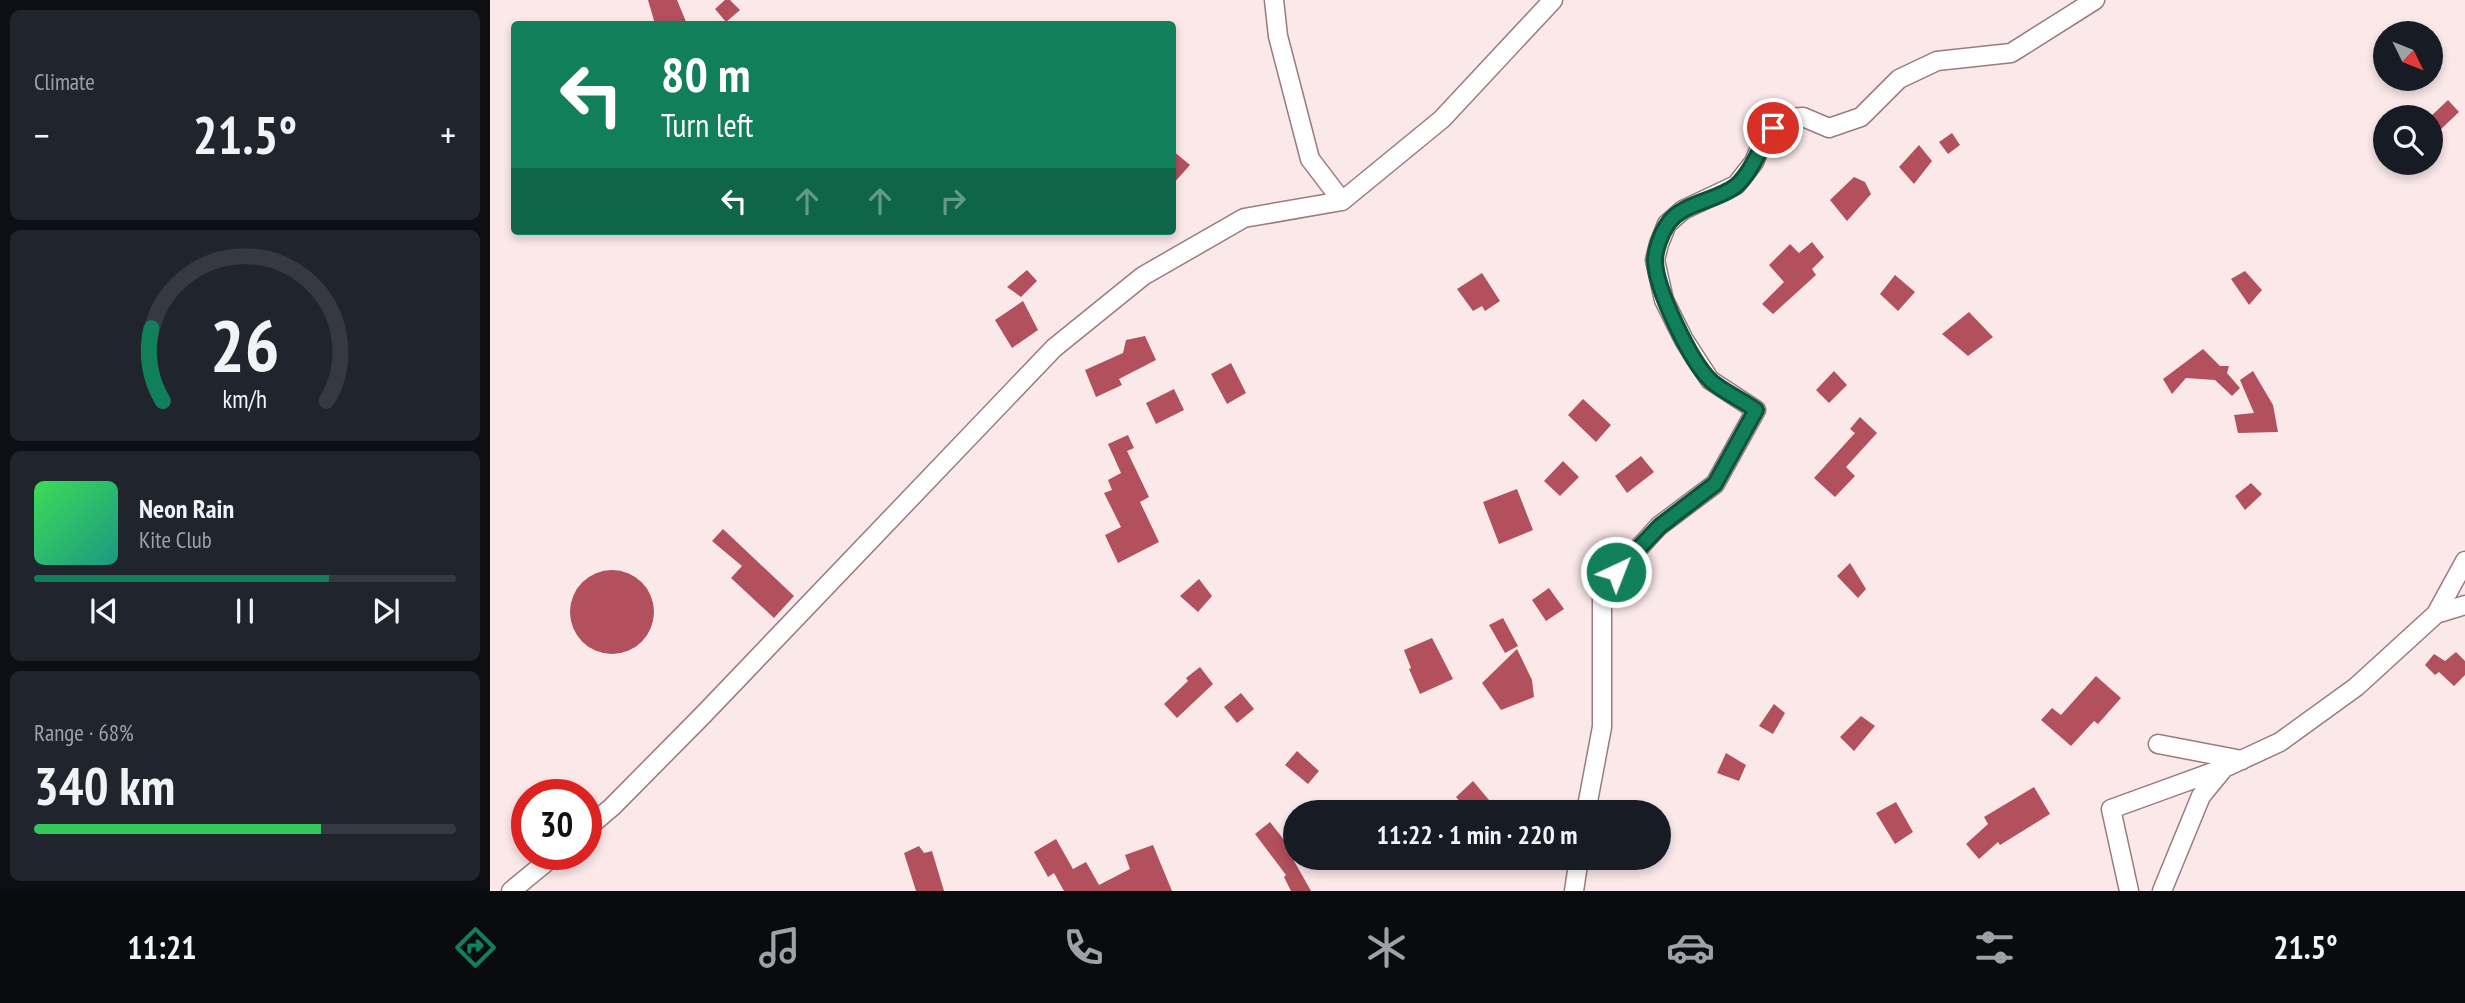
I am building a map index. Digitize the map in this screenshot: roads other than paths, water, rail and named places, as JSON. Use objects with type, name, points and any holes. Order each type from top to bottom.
[{"type":"street","points":[[1274,0],[1278,36],[1310,159],[1342,201]]},
{"type":"street","points":[[602,815],[703,715],[1054,348],[1143,276],[1244,218],[1342,201],[1442,119],[1553,0]]},
{"type":"street","points":[[1588,800],[1602,727],[1602,587],[1660,526],[1715,484],[1756,410],[1710,380],[1684,340],[1664,300],[1655,260],[1667,224],[1683,210],[1736,186],[1754,162],[1763,141],[1773,128],[1786,118],[1803,117],[1829,128],[1861,117],[1899,79],[1937,61],[2011,53],[2095,0]]},
{"type":"street","points":[[2129,891],[2111,809],[2224,768],[2280,742],[2356,687],[2436,614],[2465,561]]},
{"type":"street","points":[[2436,614],[2465,605]]},
{"type":"street","points":[[2158,744],[2242,760]]},
{"type":"street","points":[[2162,891],[2201,796],[2224,768]]},
{"type":"street","points":[[511,891],[537,870]]},
{"type":"street","points":[[1574,891],[1577,870]]}]
